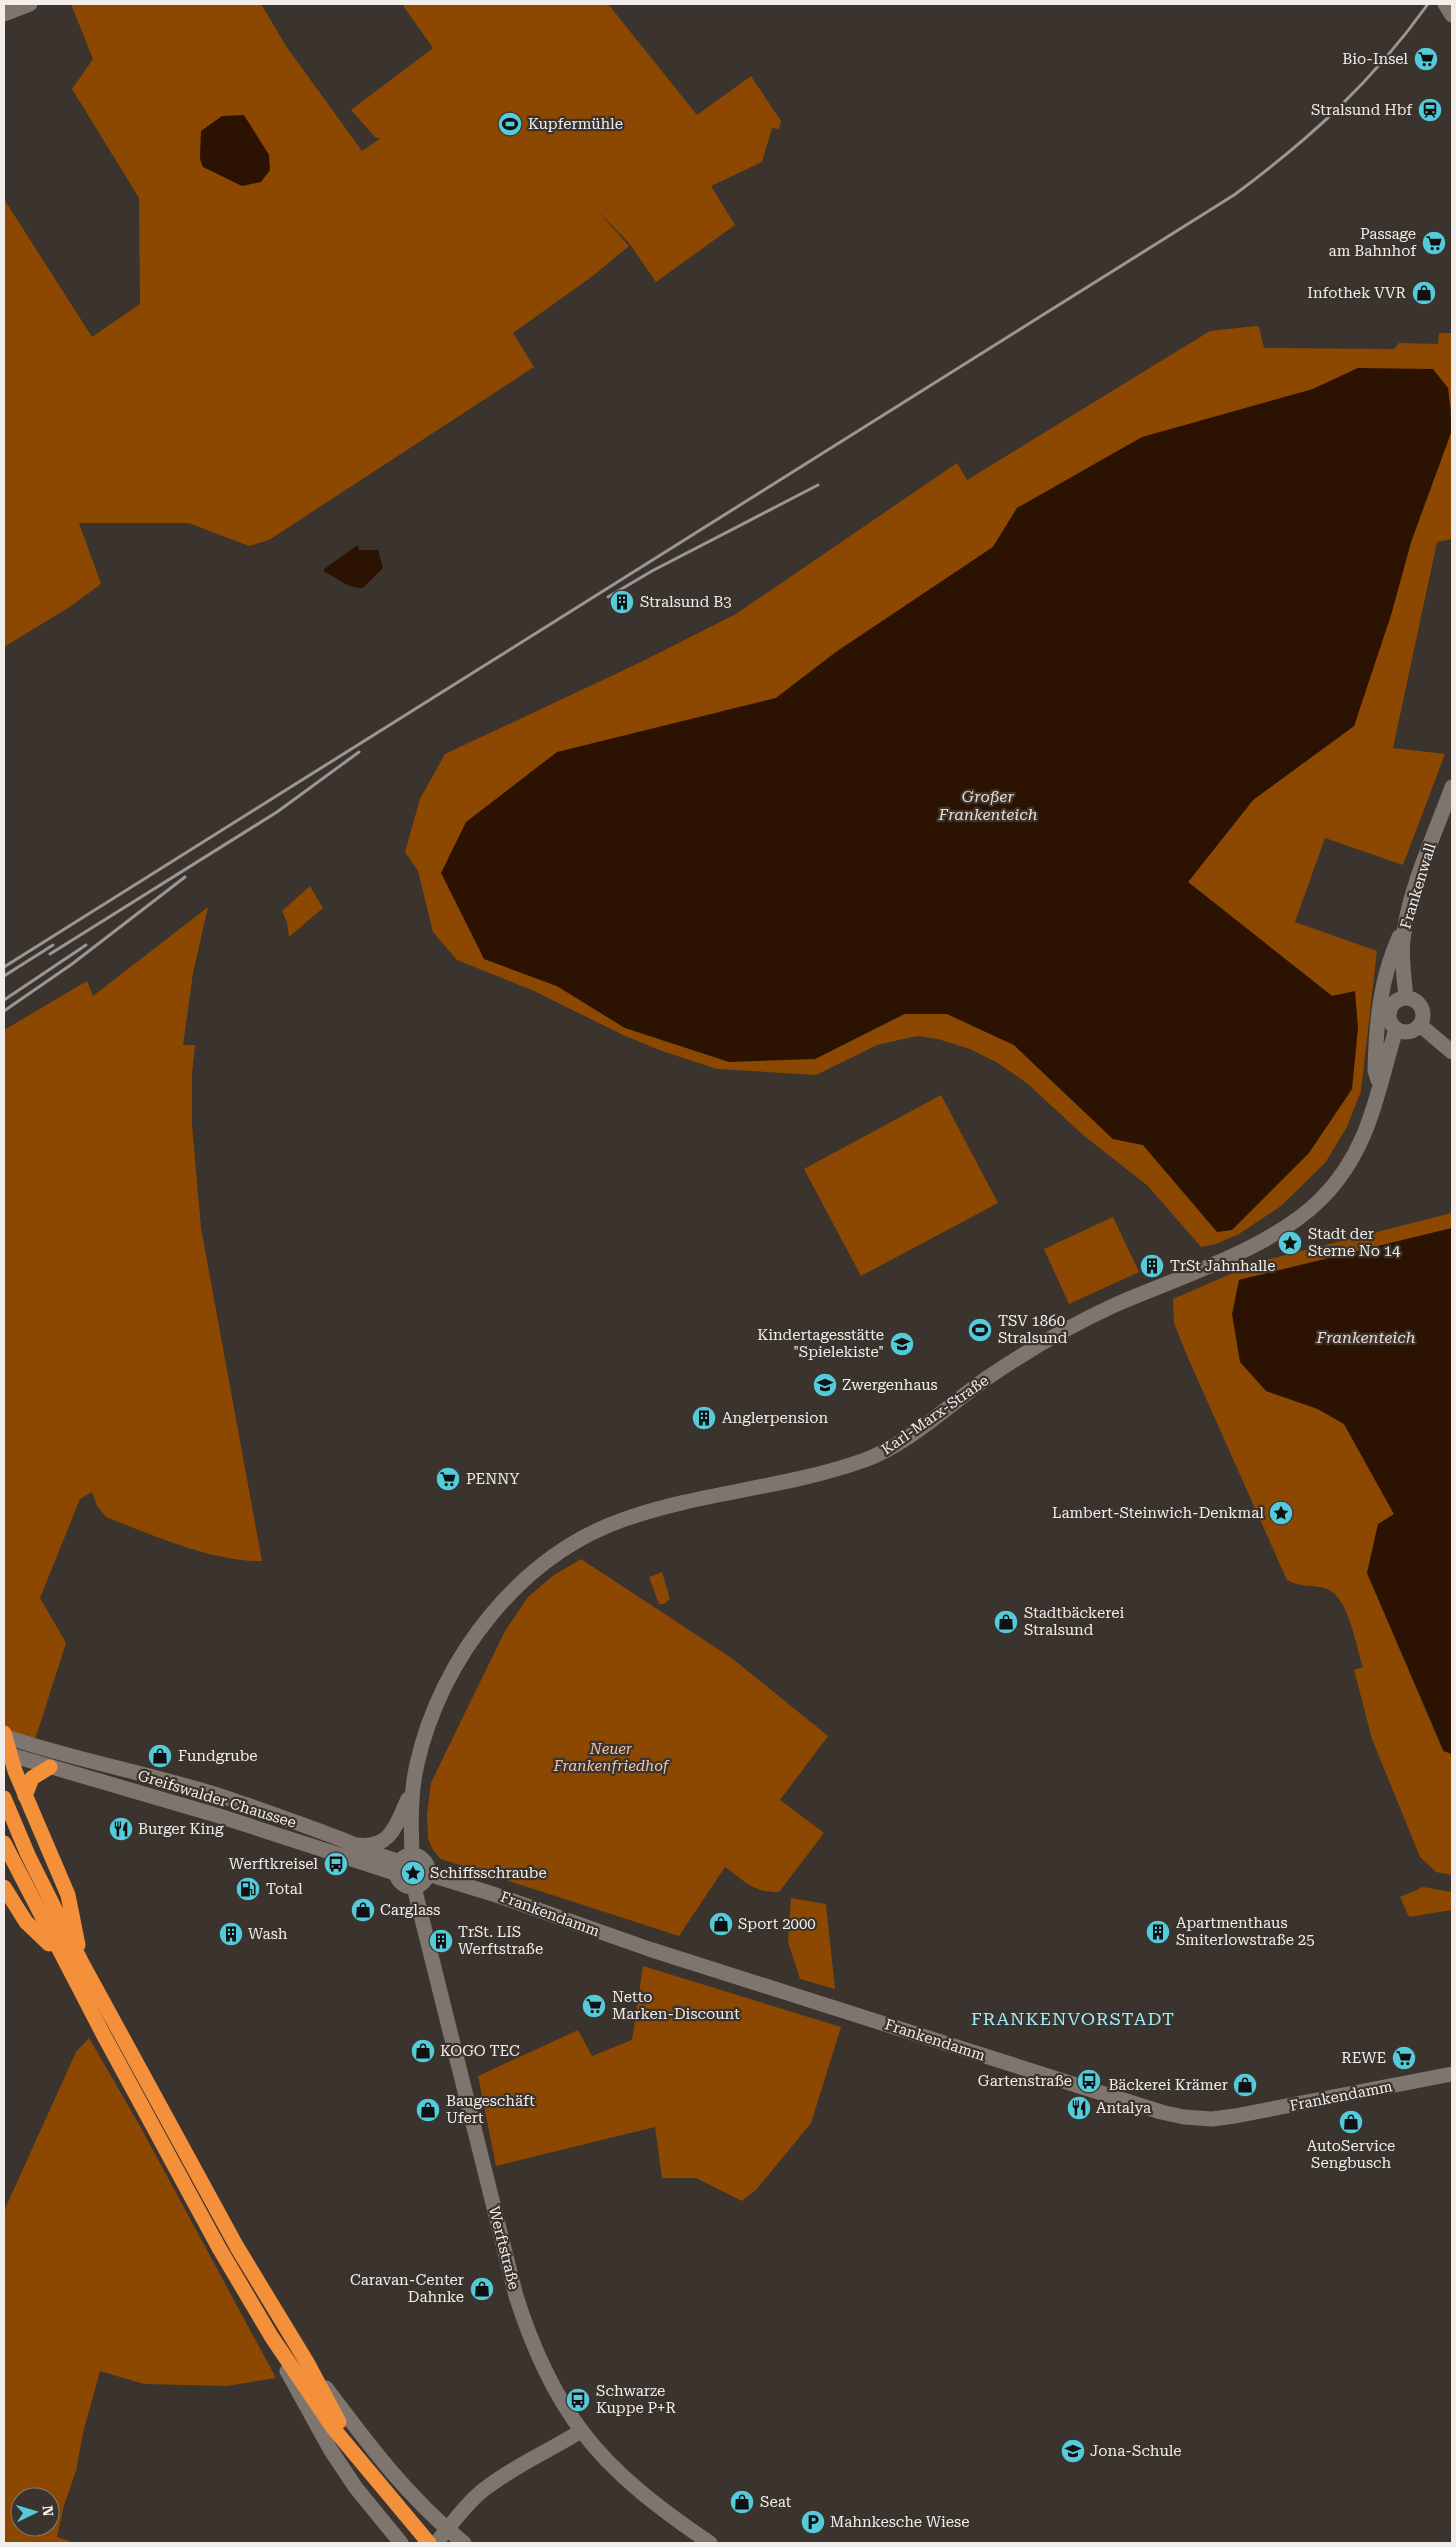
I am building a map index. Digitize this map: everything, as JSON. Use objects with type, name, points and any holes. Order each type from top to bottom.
[{"type":"highway","points":[[4,1735],[6,1754],[68,1895],[82,1963]]},
{"type":"highway","points":[[25,1796],[32,1778],[50,1767]]},
{"type":"highway","points":[[4,1798],[28,1856],[82,1963],[237,2247],[308,2364],[343,2430],[372,2477]]},
{"type":"highway","points":[[4,1843],[59,1953],[190,2195],[271,2336],[333,2428],[425,2540]]},
{"type":"highway","points":[[4,1888],[26,1922],[59,1953]]},
{"type":"main road","points":[[4,14],[30,4]]},
{"type":"main road","points":[[1445,4],[1452,15]]},
{"type":"main road","name":"Frankenwall","points":[[1406,997],[1402,962],[1405,922],[1428,849],[1452,787]]},
{"type":"main road","points":[[1380,1090],[1375,1070],[1379,1006],[1393,951],[1405,922]]},
{"type":"main road","points":[[1396,1029],[1412,1032],[1420,1025],[1423,1009],[1416,1000],[1406,997]]},
{"type":"main road","name":"Karl-Marx-Straße","points":[[402,1863],[412,1791],[422,1742],[438,1702],[452,1673],[490,1616],[544,1563],[589,1534],[627,1518],[705,1498],[802,1479],[873,1457],[900,1442],[1006,1366],[1070,1327],[1116,1304],[1246,1250],[1299,1216],[1320,1200],[1337,1180],[1363,1138],[1380,1090],[1396,1029],[1389,1018],[1391,1006],[1400,998],[1406,997]]},
{"type":"main road","points":[[1420,1025],[1452,1052]]},
{"type":"main road","name":"Greifswalder Chaussee","points":[[4,1735],[93,1764],[158,1778],[227,1798],[402,1863]]},
{"type":"main road","name":"Greifswalder Chaussee","points":[[6,1754],[216,1815],[402,1863]]},
{"type":"main road","name":"Karl-Marx-Straße","points":[[355,1844],[370,1846],[387,1840],[412,1791]]},
{"type":"main road","points":[[425,1860],[428,1874],[423,1883],[414,1887],[402,1884],[402,1863],[425,1860]]},
{"type":"main road","name":"Frankendamm","points":[[428,1874],[494,1894],[649,1949],[1030,2071],[1184,2117],[1212,2119],[1235,2116],[1452,2074]]},
{"type":"main road","name":"Werftstraße","points":[[414,1887],[519,2306],[539,2360],[582,2431],[631,2483],[710,2543]]},
{"type":"main road","points":[[271,2336],[330,2449],[356,2488],[400,2543]]},
{"type":"main road","points":[[308,2364],[369,2447],[432,2516],[464,2543]]},
{"type":"main road","points":[[436,2543],[468,2504],[482,2491],[502,2477],[582,2431]]},
{"type":"green space","points":[[71,4],[261,4],[286,46],[362,151],[381,138],[376,138],[351,110],[433,48],[402,4],[608,4],[697,115],[751,76],[781,121],[779,129],[772,128],[762,162],[711,186],[735,225],[656,282],[629,243],[595,208],[629,246],[594,275],[513,333],[534,367],[269,540],[249,546],[189,523],[79,523],[101,584],[68,608],[4,647],[4,199],[92,337],[140,304],[139,198],[72,89],[93,59]]},
{"type":"green space","points":[[1259,327],[1264,348],[1394,349],[1399,343],[1438,344],[1439,333],[1452,333],[1452,416],[1448,388],[1358,368],[1313,389],[1017,508],[993,547],[836,652],[776,698],[719,712],[484,959],[557,986],[625,1028],[815,1059],[905,1014],[947,1014],[1014,1045],[1113,1139],[1143,1145],[1217,1231],[1355,992],[1332,996],[1188,882],[1253,800],[1354,726],[1391,615],[1411,542],[1452,430],[1452,539],[1437,542],[1393,748],[1445,754],[1403,865],[1325,838],[1295,922],[1377,951],[1361,1091],[1347,1127],[1325,1163],[1281,1206],[1239,1234],[1216,1244],[1201,1247],[1148,1186],[1083,1135],[1028,1084],[998,1063],[970,1049],[938,1039],[917,1036],[877,1045],[816,1075],[717,1069],[662,1051],[623,1035],[532,990],[457,960],[433,932],[418,871],[405,852],[420,799],[445,754],[639,663],[736,614],[957,463],[967,480],[1210,331]]},
{"type":"green space","points":[[310,886],[323,908],[289,937],[287,922],[282,911]]},
{"type":"green space","points":[[208,907],[193,973],[183,1045],[195,1045],[192,1073],[192,1125],[201,1228],[262,1561],[224,1557],[183,1546],[106,1517],[97,1506],[92,1492],[80,1499],[40,1598],[66,1643],[33,1746],[4,1733],[4,1030],[87,981],[93,996]]},
{"type":"green space","points":[[941,1095],[998,1203],[861,1276],[804,1169]]},
{"type":"green space","points":[[1452,1213],[1452,1228],[1239,1280],[1267,1391],[1318,1409],[1344,1424],[1394,1514],[1367,1573],[1443,1751],[1452,1754],[1452,1875],[1436,1872],[1420,1857],[1372,1739],[1354,1670],[1363,1667],[1346,1612],[1335,1594],[1327,1589],[1297,1584],[1287,1580],[1188,1358],[1174,1323],[1173,1299],[1258,1262]]},
{"type":"green space","points":[[1113,1217],[1139,1272],[1069,1304],[1044,1249]]},
{"type":"green space","name":"Neuer Frankenfriedhof","points":[[581,1559],[733,1659],[828,1736],[780,1800],[824,1833],[779,1892],[770,1892],[756,1888],[744,1882],[725,1867],[679,1936],[441,1859],[433,1850],[428,1839],[427,1815],[431,1783],[505,1631],[528,1597],[554,1575]]},
{"type":"green space","points":[[662,1572],[670,1599],[664,1604],[659,1604],[649,1577]]},
{"type":"green space","points":[[1423,1887],[1452,1892],[1452,1910],[1409,1917],[1400,1897]]},
{"type":"green space","points":[[791,1898],[826,1904],[835,1989],[800,1979],[788,1942]]},
{"type":"green space","points":[[643,1966],[841,2027],[811,2123],[756,2190],[742,2201],[696,2178],[662,2178],[655,2127],[496,2166],[478,2076],[578,2030],[592,2056],[632,2040]]},
{"type":"green space","points":[[89,2038],[140,2126],[276,2378],[227,2386],[144,2384],[100,2371],[83,2433],[76,2471],[64,2505],[60,2523],[60,2487],[10,2487],[10,2537],[57,2537],[75,2543],[4,2543],[4,2211],[76,2052]]},
{"type":"water","points":[[244,115],[269,155],[270,170],[261,182],[242,186],[203,167],[200,159],[201,131],[222,116]]},
{"type":"water","name":"Großer Frankenteich","points":[[1358,368],[1433,369],[1448,388],[1452,430],[1411,542],[1391,615],[1354,726],[1253,800],[1188,882],[1332,996],[1355,991],[1358,1028],[1352,1089],[1309,1153],[1232,1230],[1217,1232],[1143,1145],[1113,1139],[1014,1045],[947,1014],[904,1014],[815,1059],[729,1062],[625,1028],[557,986],[484,959],[441,873],[466,822],[557,752],[776,698],[836,652],[993,547],[1017,508],[1142,437],[1313,389]]},
{"type":"water","points":[[358,545],[359,550],[378,550],[383,568],[363,588],[347,585],[324,572],[324,569]]},
{"type":"water","name":"Frankenteich","points":[[1452,1228],[1452,1754],[1444,1751],[1367,1573],[1378,1524],[1394,1514],[1344,1424],[1318,1409],[1266,1391],[1240,1362],[1232,1314],[1239,1280]]},
{"type":"railway","points":[[4,967],[1234,195],[1289,152],[1339,107],[1385,59],[1428,4]]},
{"type":"railway","points":[[608,597],[652,571],[818,485]]},
{"type":"railway","points":[[50,954],[277,812],[359,752]]},
{"type":"railway","points":[[4,1011],[72,964],[185,877]]},
{"type":"railway","points":[[4,976],[53,945]]},
{"type":"railway","points":[[4,1000],[86,945]]},
{"type":"place","name":"Bio-Insel","points":[[1426,59]]},
{"type":"place","name":"Stralsund Hbf","points":[[1430,110]]},
{"type":"place","name":"Kupfermühle","points":[[510,124]]},
{"type":"place","name":"Passage am Bahnhof","points":[[1434,243]]},
{"type":"place","name":"Infothek VVR","points":[[1424,293]]},
{"type":"place","name":"Stralsund B3","points":[[622,602]]},
{"type":"place","name":"Stadt der Sterne No 14","points":[[1290,1243]]},
{"type":"place","name":"TrSt Jahnhalle","points":[[1152,1266]]},
{"type":"place","name":"TSV 1860 Stralsund","points":[[980,1330]]},
{"type":"place","name":"Kindertagesstätte \"Spielekiste\"","points":[[902,1344]]},
{"type":"place","name":"Zwergenhaus","points":[[825,1385]]},
{"type":"place","name":"Anglerpension","points":[[704,1418]]},
{"type":"place","name":"PENNY","points":[[448,1479]]},
{"type":"place","name":"Lambert-Steinwich-Denkmal","points":[[1281,1513]]},
{"type":"place","name":"Stadtbäckerei Stralsund","points":[[1006,1622]]},
{"type":"place","name":"Fundgrube","points":[[160,1756]]},
{"type":"place","name":"Burger King","points":[[121,1829]]},
{"type":"place","name":"Werftkreisel","points":[[336,1864]]},
{"type":"place","name":"Schiffsschraube","points":[[413,1873]]},
{"type":"place","name":"Total","points":[[248,1889]]},
{"type":"place","name":"Carglass","points":[[363,1910]]},
{"type":"place","name":"Sport 2000","points":[[721,1924]]},
{"type":"place","name":"Apartmenthaus Smiterlowstraße 25","points":[[1158,1932]]},
{"type":"place","name":"Wash","points":[[231,1934]]},
{"type":"place","name":"TrSt. LIS Werftstraße","points":[[441,1941]]},
{"type":"place","name":"Netto Marken-Discount","points":[[594,2006]]},
{"type":"place","name":"KOGO TEC","points":[[423,2051]]},
{"type":"place","name":"REWE","points":[[1404,2058]]},
{"type":"place","name":"Gartenstraße","points":[[1089,2081]]},
{"type":"place","name":"Bäckerei Krämer","points":[[1245,2085]]},
{"type":"place","name":"Antalya","points":[[1079,2108]]},
{"type":"place","name":"Baugeschäft Ufert","points":[[428,2110]]},
{"type":"place","name":"AutoService Sengbusch","points":[[1351,2122]]},
{"type":"place","name":"Caravan-Center Dahnke","points":[[482,2289]]},
{"type":"place","name":"Schwarze Kuppe P+R","points":[[578,2400]]},
{"type":"place","name":"Jona-Schule","points":[[1073,2451]]},
{"type":"place","name":"Seat","points":[[742,2502]]},
{"type":"place","name":"Mahnkesche Wiese","points":[[813,2522]]},
{"type":"district","name":"FRANKENVORSTADT","points":[[1073,2018]]}]
